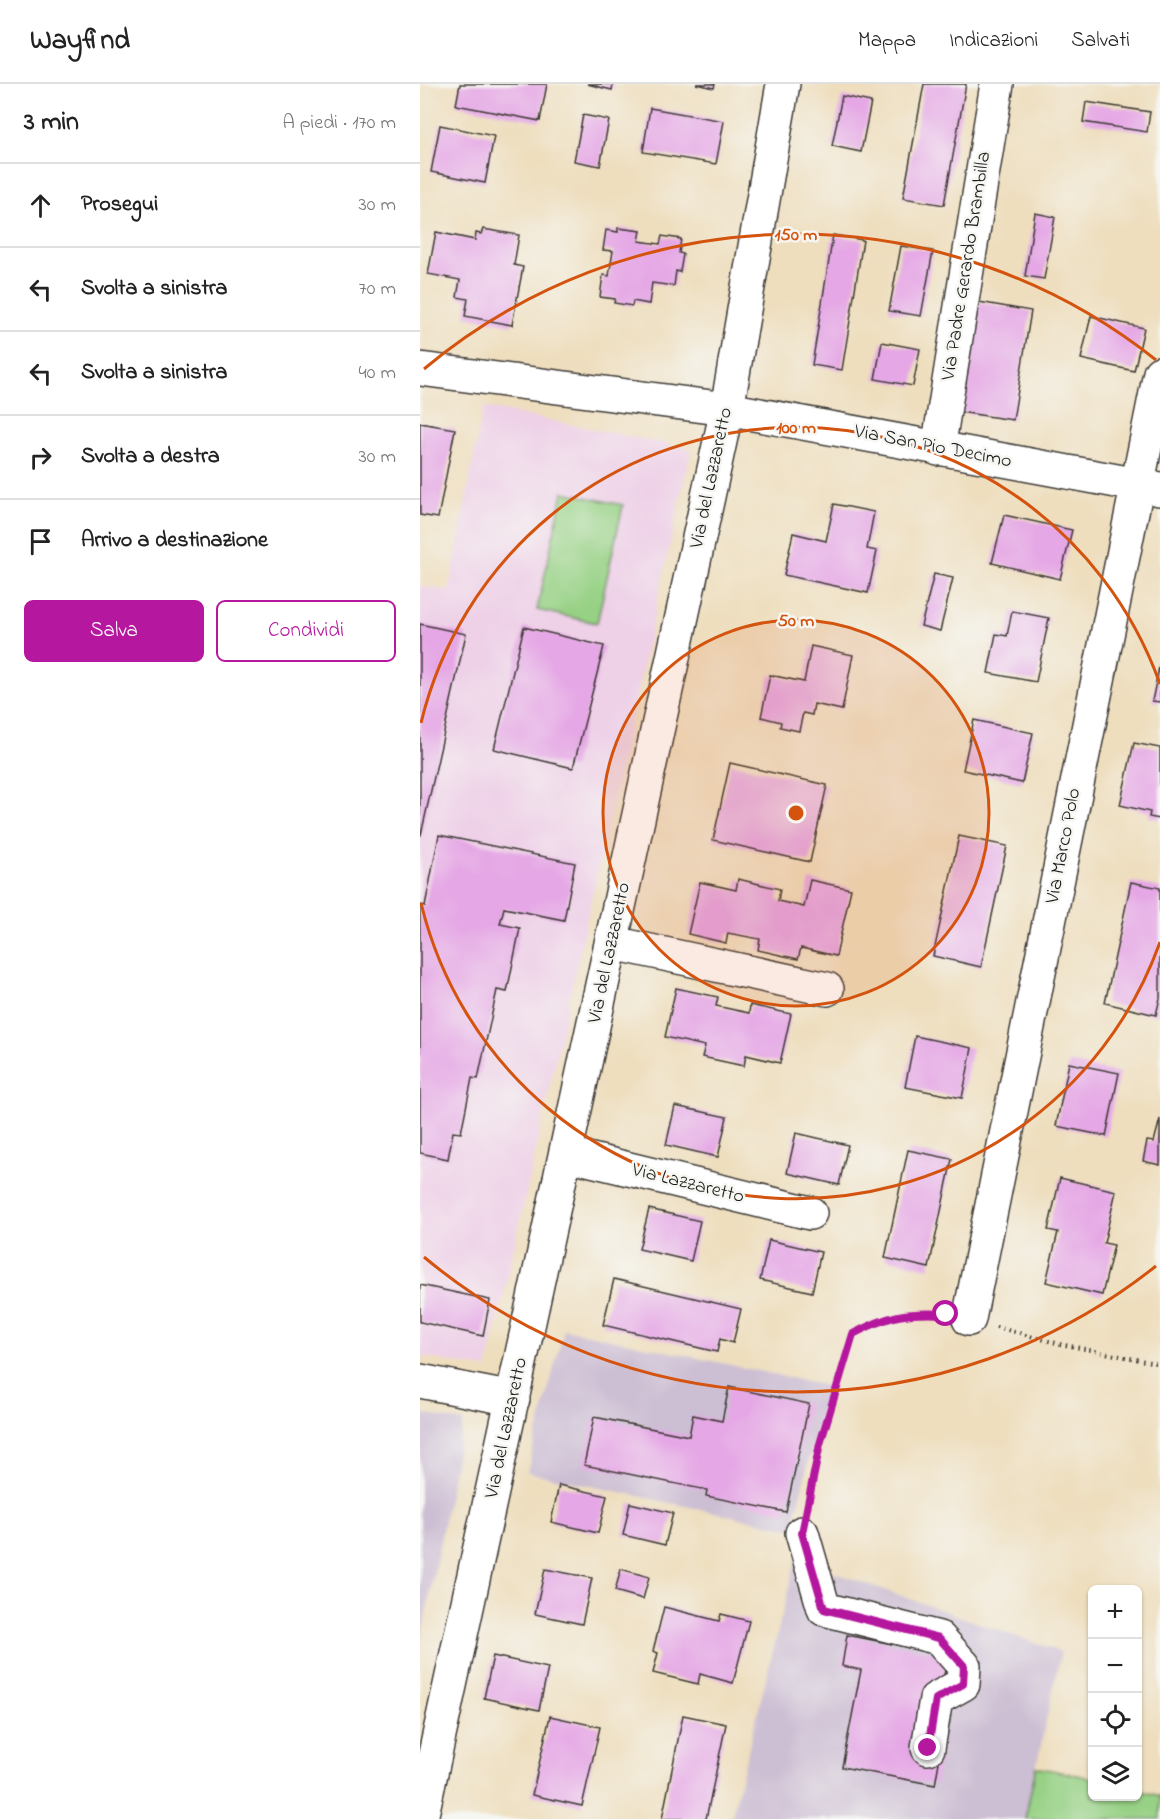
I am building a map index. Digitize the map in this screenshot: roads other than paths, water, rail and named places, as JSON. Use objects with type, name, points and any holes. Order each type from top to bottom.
[{"type":"street","name":"Via del Lazzaretto","points":[[421,1819],[613,943],[727,409],[783,84]]},
{"type":"street","name":"Via Padre Gerardo Brambilla","points":[[938,448],[996,84]]},
{"type":"street","name":"Via San Pio Decimo","points":[[420,369],[727,409],[1148,487]]},
{"type":"street","name":"Via Marco Polo","points":[[969,1319],[1148,487],[1160,373]]},
{"type":"street","points":[[613,943],[827,989]]},
{"type":"street","name":"Via Lazzaretto","points":[[567,1154],[810,1214]]},
{"type":"street","points":[[420,1381],[513,1399]]},
{"type":"street","points":[[802,1533],[824,1609],[939,1638],[964,1666],[963,1684],[936,1699],[928,1748]]}]
